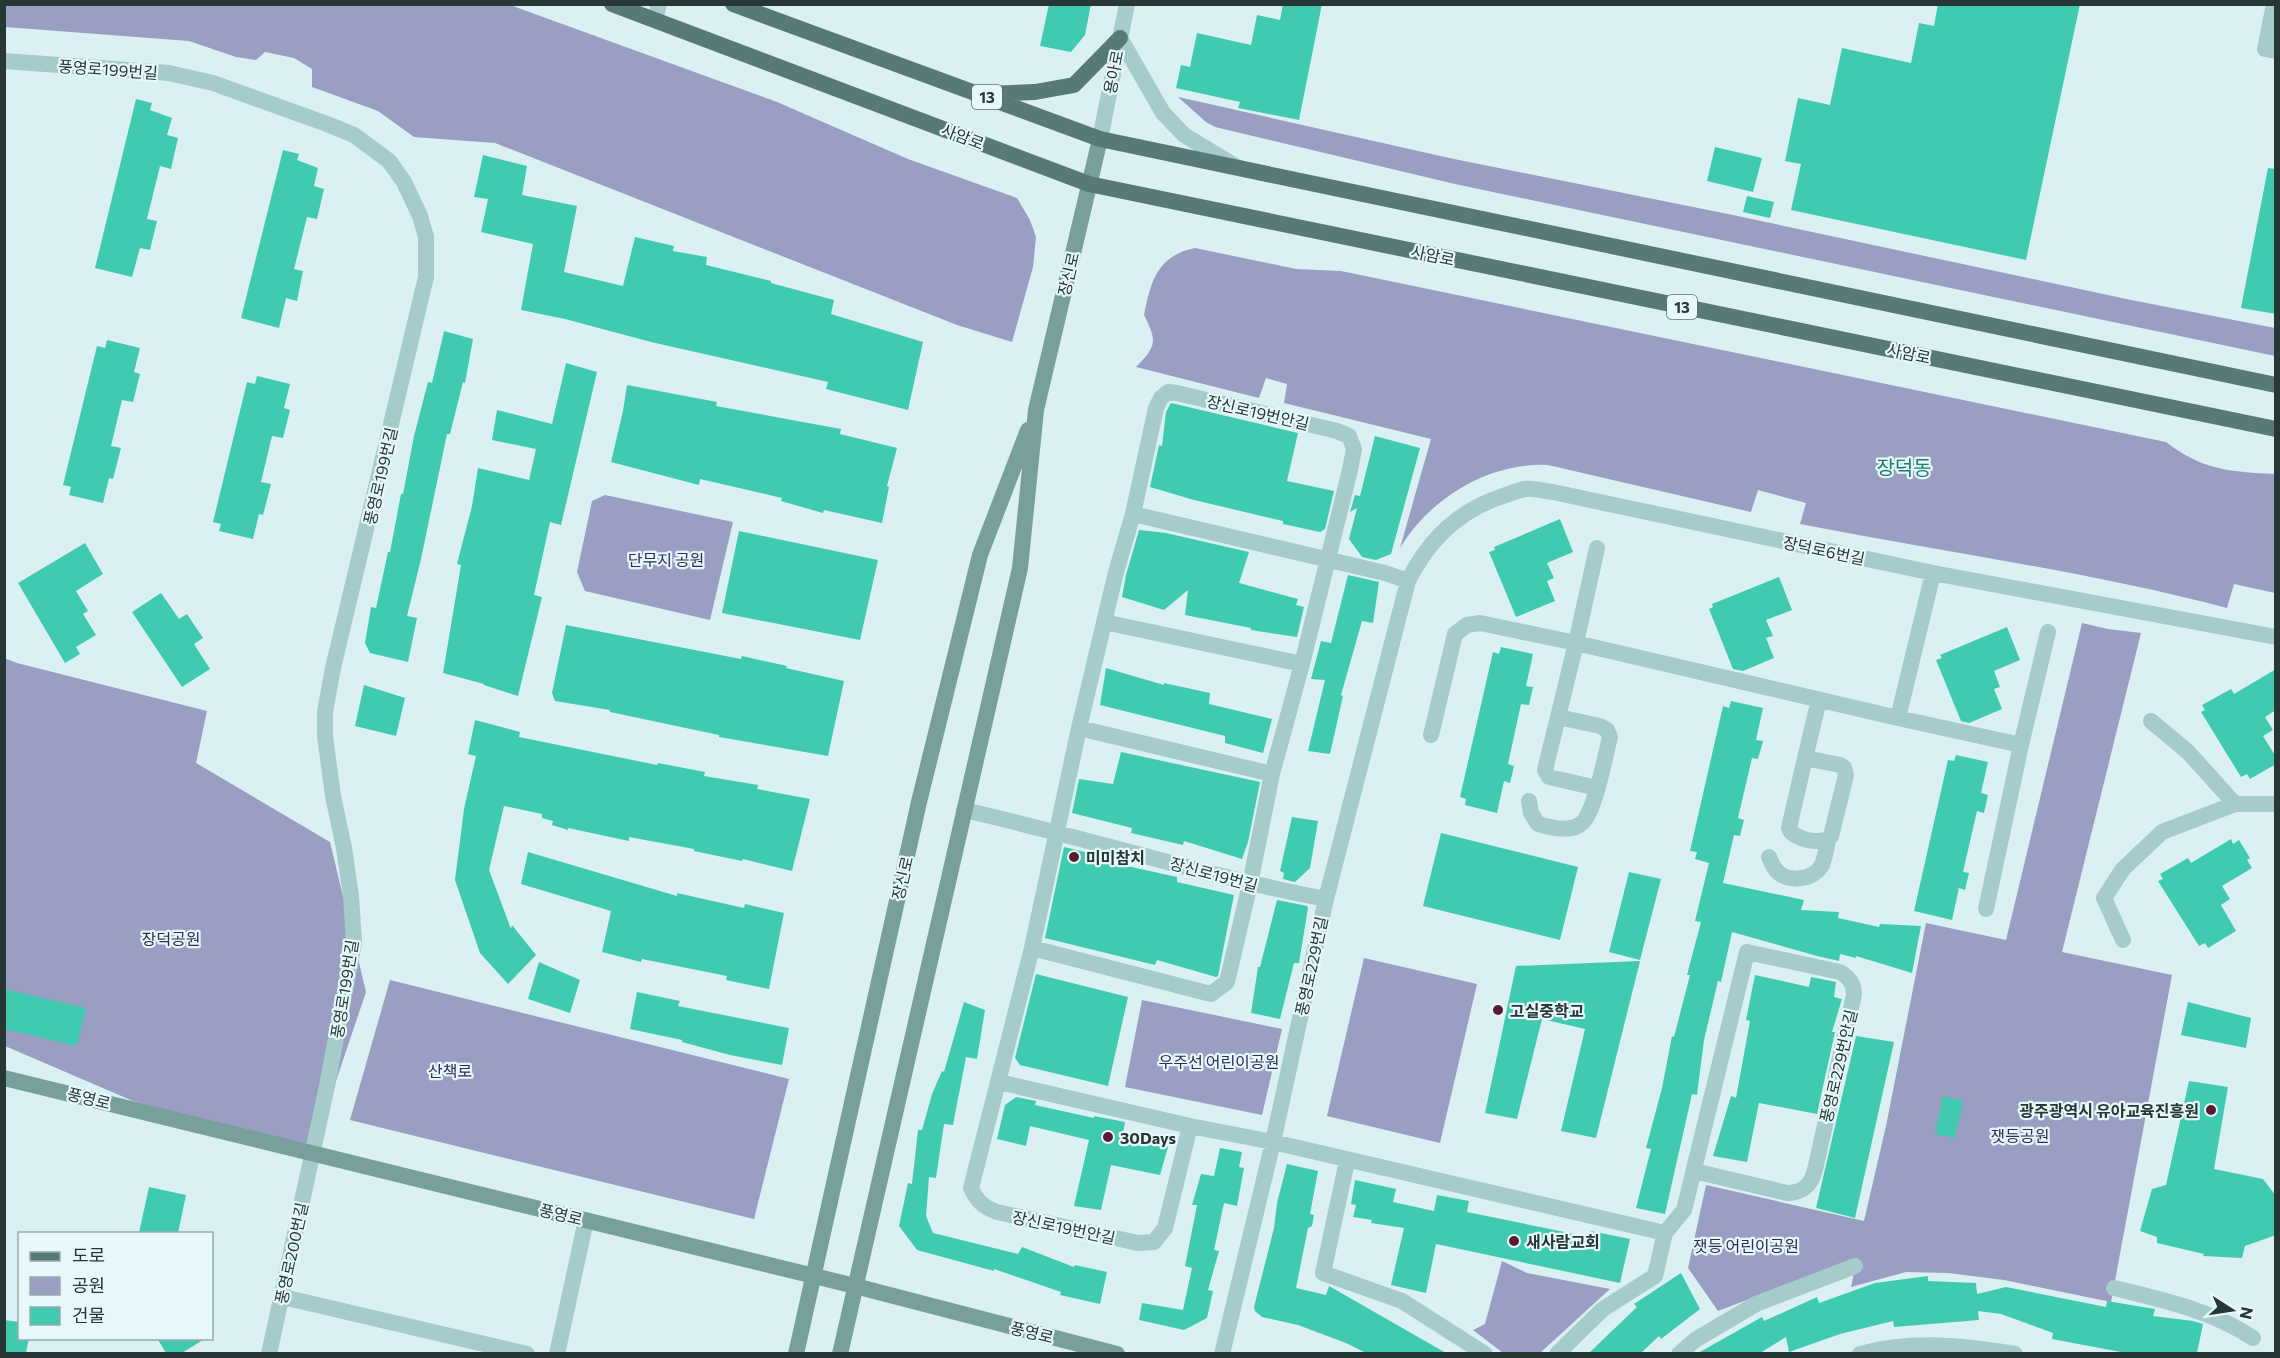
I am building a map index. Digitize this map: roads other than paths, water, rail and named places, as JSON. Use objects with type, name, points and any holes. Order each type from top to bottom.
[{"type":"main road","name":"사암로","points":[[612,4],[657,12],[1089,184],[2276,429]]},
{"type":"main road","name":"13","points":[[733,4],[1100,139],[2276,385]]},
{"type":"main road","points":[[978,94],[1035,92],[1074,85],[1120,38]]},
{"type":"main road","name":"장신로","points":[[840,1353],[1020,568],[1036,410],[1100,139]]},
{"type":"main road","name":"장신로","points":[[796,1353],[919,802],[980,555],[1036,410]]},
{"type":"main road","name":"풍영로","points":[[4,1078],[855,1286],[1117,1353]]},
{"type":"street","name":"용아로","points":[[1100,139],[1127,4]]},
{"type":"street","points":[[2274,4],[2265,49],[2276,51]]},
{"type":"street","points":[[1120,38],[1163,113],[1184,135],[1245,171]]},
{"type":"street","name":"풍영로199번길","points":[[4,61],[169,73],[213,82],[354,135],[389,161],[404,182],[426,237],[426,277],[333,668],[325,712],[331,786],[344,848],[351,896],[354,943],[312,1152]]},
{"type":"street","name":"장신로19번안길","points":[[1032,948],[1211,994],[1227,982],[1272,774],[1302,664],[1354,449],[1349,436],[1337,431],[1178,393],[1168,392],[1161,398],[1156,408],[1133,514],[1079,728],[1032,948],[971,1188],[976,1199],[985,1207],[997,1212],[1138,1243],[1154,1242],[1165,1228],[1190,1126]]},
{"type":"street","name":"장덕로6번길","points":[[1408,581],[1419,559],[1435,538],[1465,513],[1493,500],[1526,489],[1553,492],[1933,573],[2276,637]]},
{"type":"street","points":[[1133,514],[1385,573],[1408,581]]},
{"type":"street","points":[[1597,548],[1545,770],[1549,777],[1597,788]]},
{"type":"street","points":[[1898,718],[1933,573]]},
{"type":"street","name":"풍영로229번길","points":[[1222,1353],[1273,1142],[1326,899],[1408,581]]},
{"type":"street","points":[[1104,622],[1302,664]]},
{"type":"street","points":[[1431,735],[1455,634],[1467,624],[1480,623],[2021,745]]},
{"type":"street","points":[[1986,909],[2048,632]]},
{"type":"street","points":[[1819,700],[1789,828],[1794,836],[1822,842],[1828,841]]},
{"type":"street","points":[[1529,801],[1531,813],[1538,824],[1551,828],[1568,829],[1582,823],[1591,810],[1610,737],[1600,726],[1558,717]]},
{"type":"street","points":[[2151,721],[2188,752],[2235,804]]},
{"type":"street","points":[[1079,728],[1272,774]]},
{"type":"street","points":[[1769,857],[1780,874],[1795,878],[1808,878],[1815,875],[1822,864],[1846,775],[1844,768],[1840,765],[1806,758]]},
{"type":"street","points":[[2123,940],[2104,898],[2123,869],[2162,832],[2235,804],[2276,804]]},
{"type":"street","name":"장신로19번길","points":[[964,810],[1058,832],[1250,884],[1326,899]]},
{"type":"street","name":"풍영로229번안길","points":[[1557,1353],[1603,1309],[1655,1276],[1665,1233],[1684,1210],[1747,952],[1840,972],[1846,976],[1854,988],[1854,995],[1815,1170],[1809,1184],[1796,1193],[1787,1192],[1694,1171]]},
{"type":"street","points":[[999,1082],[1190,1126],[1273,1142],[1665,1233]]},
{"type":"street","name":"풍영로200번길","points":[[269,1353],[312,1152]]},
{"type":"street","points":[[1347,1161],[1323,1273],[1402,1301],[1485,1353]]},
{"type":"street","points":[[557,1353],[586,1220]]},
{"type":"street","points":[[1679,1353],[1756,1304],[1855,1266]]},
{"type":"street","points":[[2114,1288],[2191,1307],[2233,1325],[2253,1338]]},
{"type":"street","points":[[282,1297],[475,1348],[527,1353]]},
{"type":"street","points":[[1860,1353],[1881,1348],[1942,1345],[1972,1346],[2015,1353]]},
{"type":"place","name":"미미참치","points":[[1074,857]]},
{"type":"place","name":"고실중학교","points":[[1498,1010]]},
{"type":"place","name":"광주광역시 유아교육진흥원","points":[[2211,1110]]},
{"type":"place","name":"30Days","points":[[1108,1137]]},
{"type":"place","name":"새사람교회","points":[[1514,1241]]},
{"type":"district","name":"장덕동","points":[[1904,467]]},
{"type":"park label","name":"단무지 공원","points":[[666,559]]},
{"type":"park label","name":"장덕공원","points":[[171,938]]},
{"type":"park label","name":"우주선 어린이공원","points":[[1219,1061]]},
{"type":"park label","name":"산책로","points":[[450,1070]]},
{"type":"park label","name":"잿등공원","points":[[2020,1135]]},
{"type":"park label","name":"잿등 어린이공원","points":[[1746,1245]]}]
